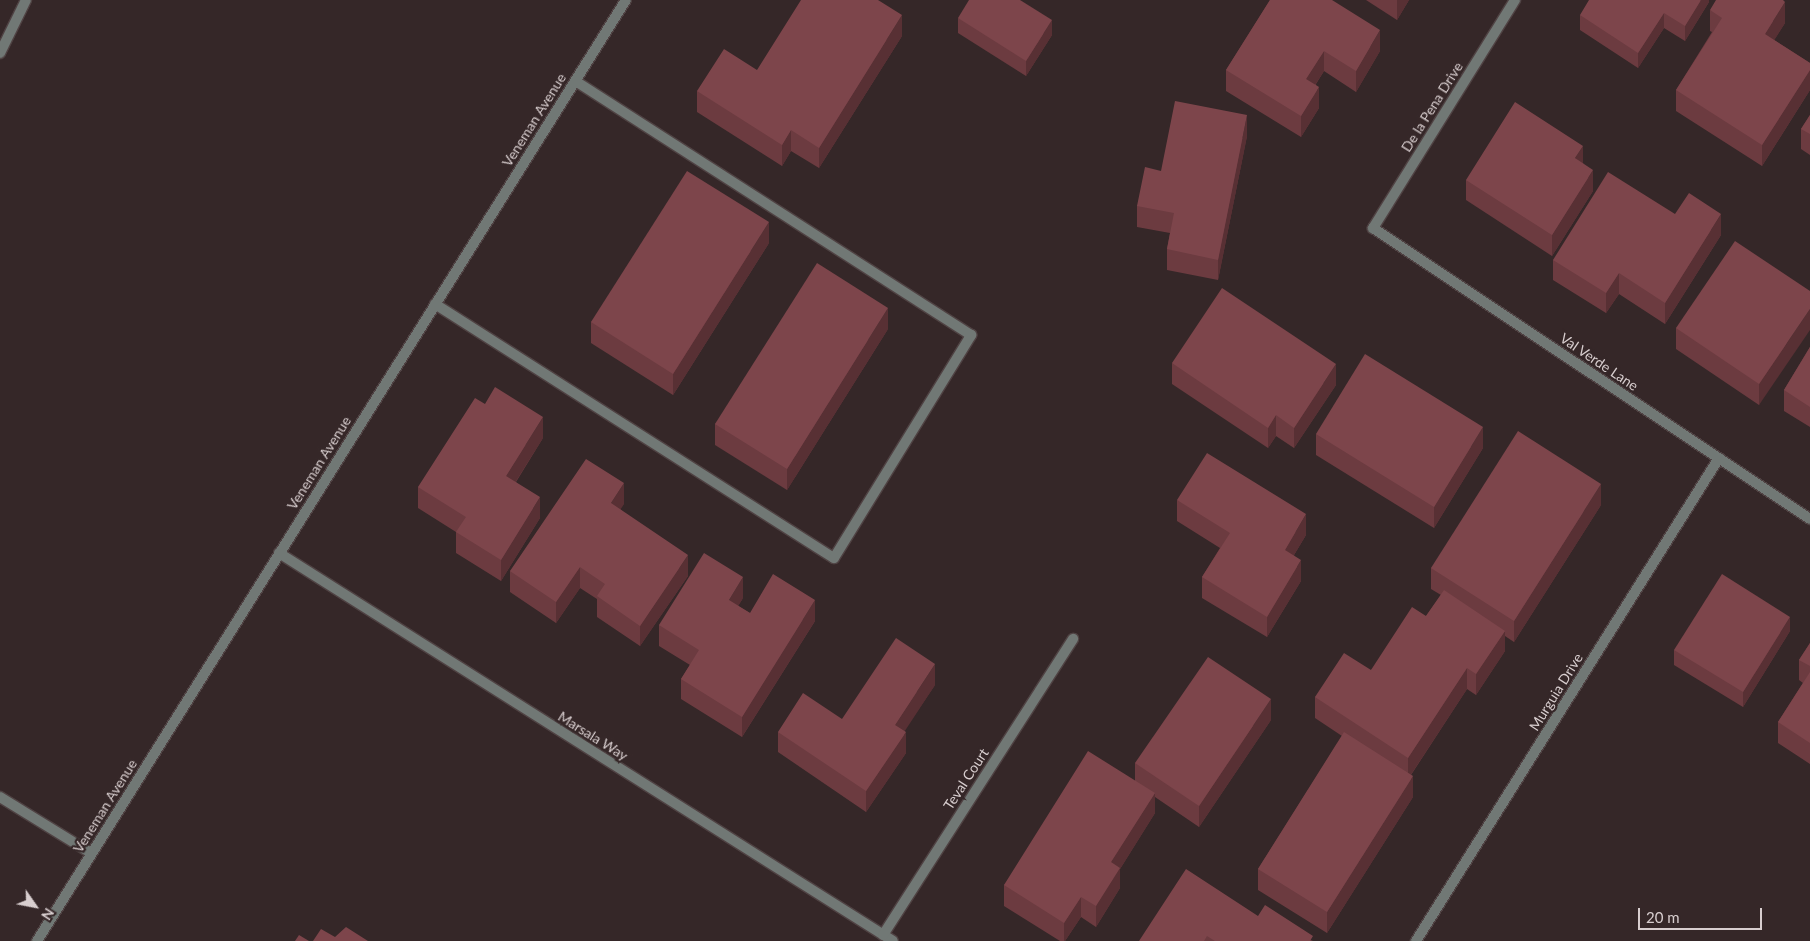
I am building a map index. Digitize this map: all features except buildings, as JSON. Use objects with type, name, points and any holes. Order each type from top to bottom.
[{"type":"street","points":[[0,53],[26,0]]},
{"type":"street","name":"Veneman Avenue","points":[[37,941],[626,0]]},
{"type":"street","name":"De la Pena Drive","points":[[1373,228],[1514,0]]},
{"type":"street","points":[[435,304],[834,558],[971,335],[575,80]]},
{"type":"street","name":"Val Verde Lane","points":[[1373,228],[1810,519]]},
{"type":"street","name":"Murguia Drive","points":[[1416,941],[1719,458]]},
{"type":"street","name":"Marsala Way","points":[[279,553],[893,941]]},
{"type":"street","name":"Teval Court","points":[[883,935],[1073,639]]},
{"type":"street","points":[[0,797],[92,853]]}]
